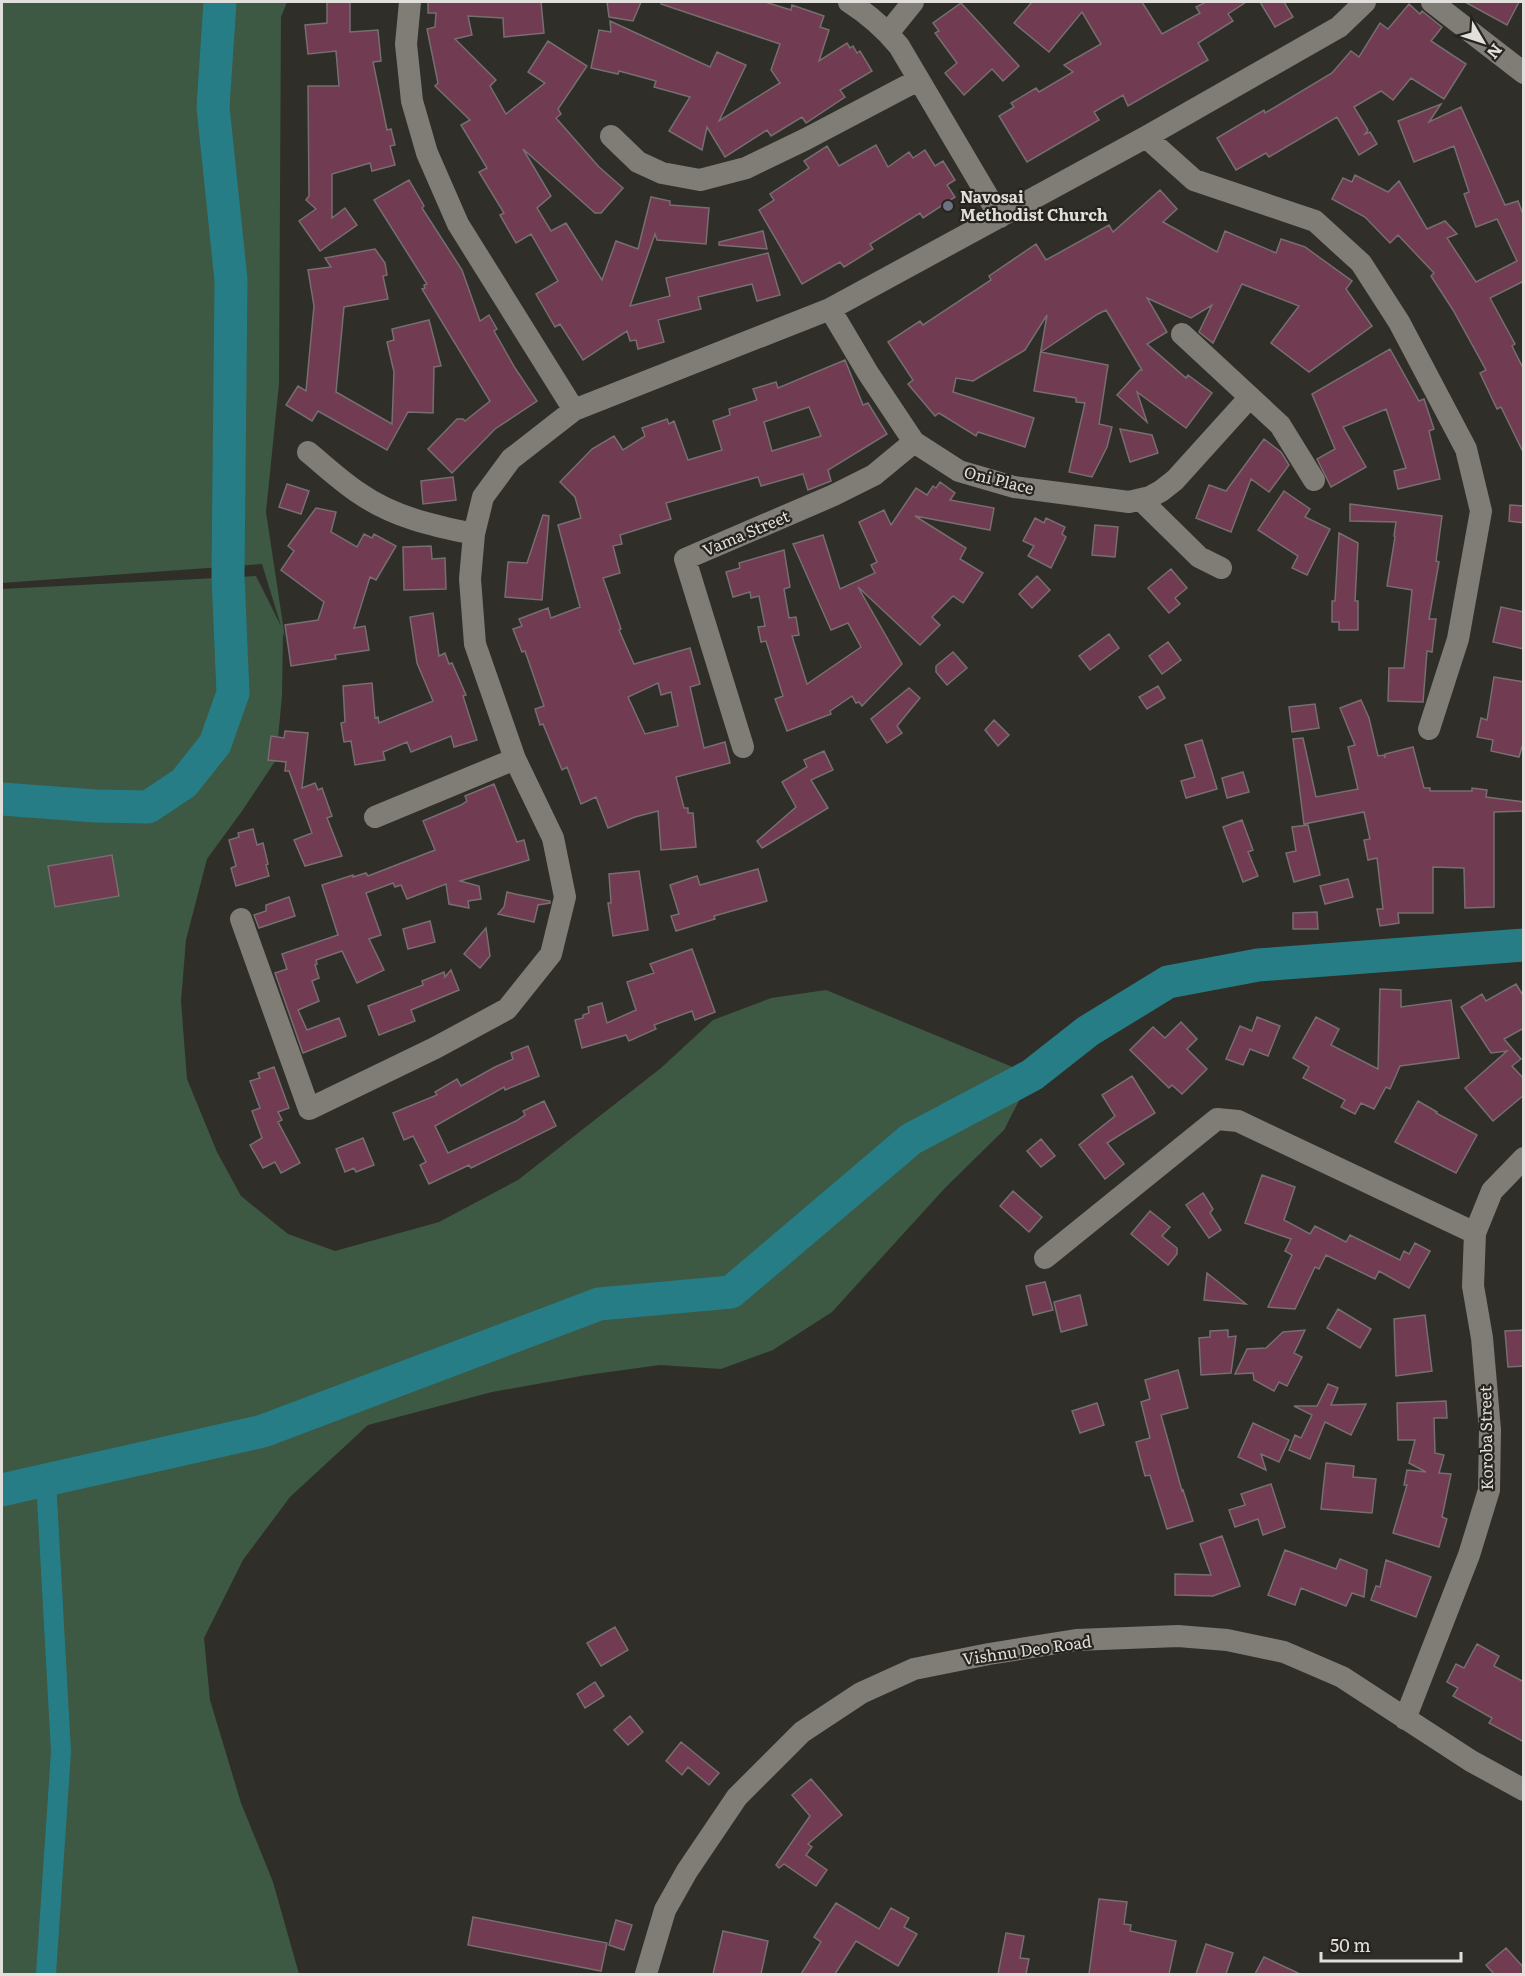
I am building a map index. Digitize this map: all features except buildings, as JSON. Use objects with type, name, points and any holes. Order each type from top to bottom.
[{"type":"street","points":[[410,2],[406,44],[412,101],[427,153],[458,224],[574,410]]},
{"type":"street","points":[[849,2],[867,13],[899,46],[1000,217]]},
{"type":"street","points":[[888,33],[913,2]]},
{"type":"street","points":[[241,919],[309,1109],[435,1048],[507,1009],[551,954],[565,897],[553,838],[515,759],[475,644],[470,579],[474,534],[483,497],[511,459],[574,410],[830,309],[1146,137],[1339,27],[1365,2]]},
{"type":"street","points":[[1432,2],[1524,73]]},
{"type":"street","points":[[611,136],[638,162],[662,173],[700,180],[746,168],[918,80]]},
{"type":"street","points":[[1146,137],[1194,180],[1315,221],[1362,263],[1399,322],[1466,449],[1481,511],[1458,639],[1429,729]]},
{"type":"street","name":"Oni Place","points":[[830,309],[868,373],[914,442],[959,471],[1014,487],[1129,502],[1141,500]]},
{"type":"street","points":[[1182,334],[1280,425],[1314,480]]},
{"type":"street","points":[[1221,568],[1199,557],[1141,500],[1161,492],[1175,480],[1250,398]]},
{"type":"street","name":"Vama Street","points":[[743,747],[685,559],[834,495],[874,475],[914,442]]},
{"type":"street","points":[[308,452],[361,495],[402,516],[474,534]]},
{"type":"street","points":[[375,817],[515,759]]},
{"type":"street","points":[[1045,1258],[1217,1119],[1238,1120],[1475,1233]]},
{"type":"street","name":"Koroba Street","points":[[1405,1719],[1469,1555],[1489,1490],[1490,1430],[1482,1338],[1473,1286],[1475,1233],[1492,1191],[1524,1158]]},
{"type":"street","name":"Vishnu Deo Road","points":[[646,1974],[665,1910],[687,1871],[737,1797],[802,1732],[861,1693],[914,1669],[1076,1640],[1178,1636],[1227,1640],[1284,1652],[1342,1677],[1471,1761],[1524,1790]]},
{"type":"green space","points":[[2,2],[287,2],[281,17],[279,384],[266,512],[285,638],[283,633],[282,696],[276,760],[207,859],[186,940],[181,1001],[187,1079],[217,1152],[241,1196],[288,1234],[335,1251],[439,1222],[518,1180],[661,1068],[713,1020],[771,998],[826,990],[1032,1075],[1004,1130],[945,1188],[832,1312],[773,1350],[721,1369],[660,1365],[492,1392],[368,1425],[290,1497],[243,1560],[204,1638],[210,1700],[241,1803],[273,1882],[299,1974],[2,1974],[2,589],[256,576],[281,626],[262,564],[2,583]]},
{"type":"waterway","points":[[2,799],[96,806],[148,807],[184,783],[215,744],[233,693],[228,576],[231,280],[213,107],[220,2]]},
{"type":"waterway","points":[[2,1490],[263,1431],[599,1304],[731,1292],[911,1139],[1032,1075],[1088,1031],[1168,982],[1258,965],[1524,945]]},
{"type":"waterway","points":[[46,1480],[61,1752],[46,1974]]},
{"type":"place","name":"Navosai Methodist Church","points":[[948,206]]}]
